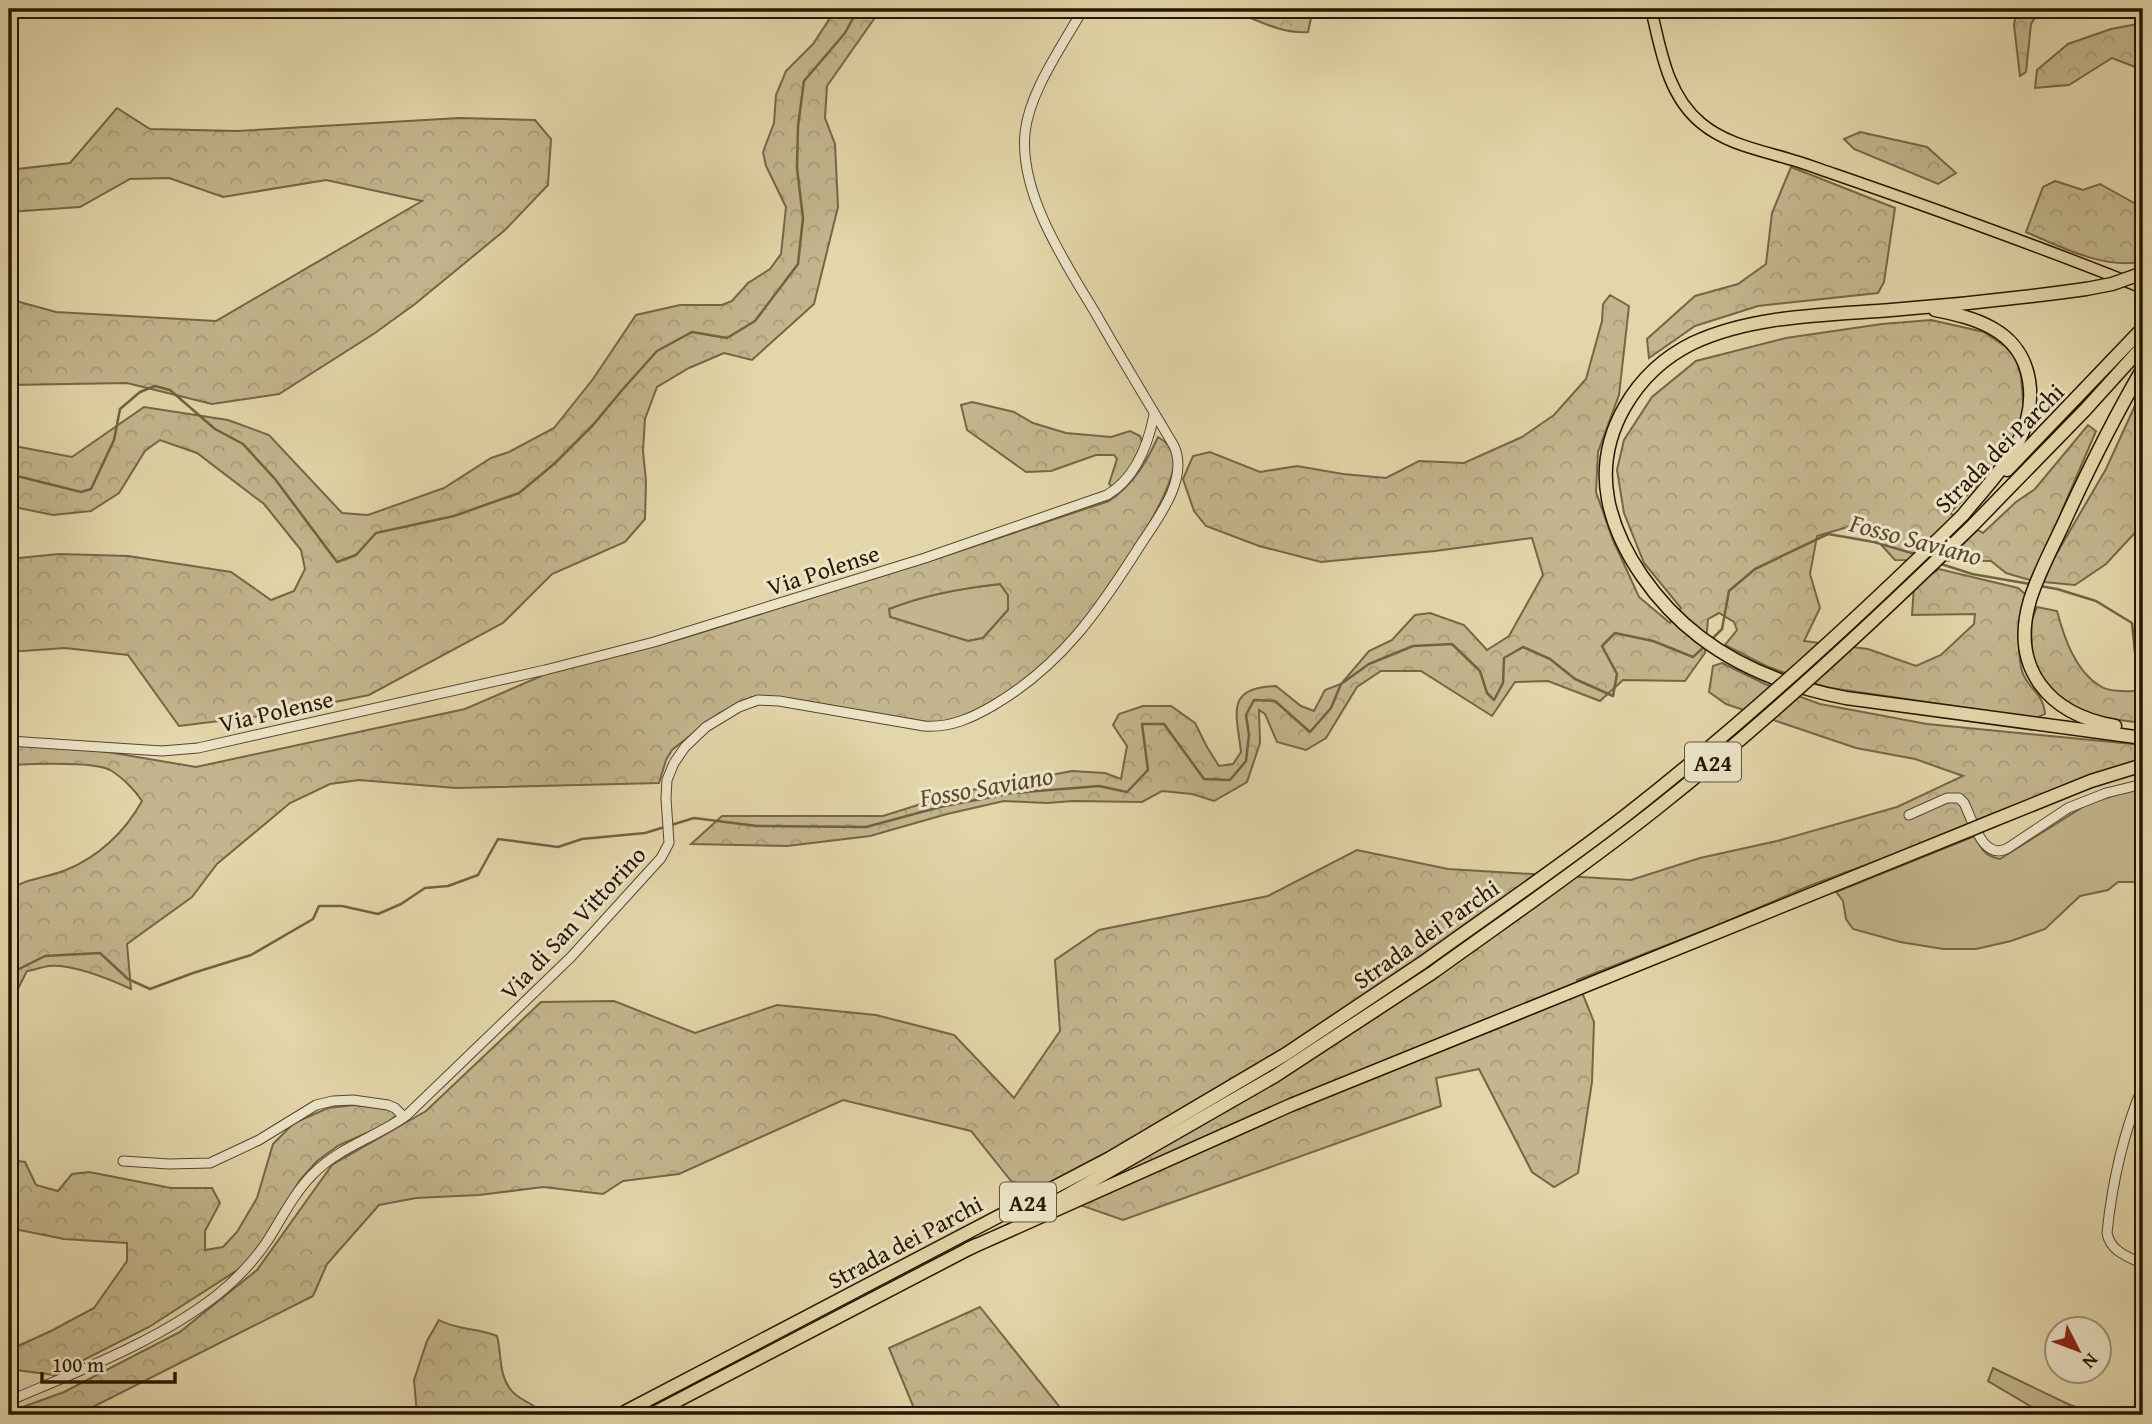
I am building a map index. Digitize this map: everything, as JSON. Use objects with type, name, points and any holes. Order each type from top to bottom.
[{"type":"highway","points":[[2143,273],[2112,284],[2086,289],[1778,320],[1705,338],[1679,351],[1656,368],[1636,389],[1622,410],[1612,437],[1606,466],[1607,495],[1616,527],[1636,566],[1675,614],[1701,638],[1735,660],[1779,680],[1846,698],[2119,734],[2143,733]]},
{"type":"highway","points":[[1925,307],[1968,318],[2008,338],[2019,351],[2029,375],[2029,409],[2022,435],[2006,462],[1962,515]]},
{"type":"highway","name":"Strada dei Parchi","points":[[619,1415],[1110,1158],[1286,1054],[1564,862],[1662,786],[1820,652],[2073,404],[2143,328]]},
{"type":"highway","name":"Strada dei Parchi","points":[[650,1415],[1101,1178],[1236,1100],[1432,973],[1694,779],[1838,654],[1973,525],[2143,346]]},
{"type":"highway","points":[[2143,368],[2103,442],[2032,594],[2025,637],[2027,658],[2037,680],[2051,697],[2066,709],[2091,720],[2143,733]]},
{"type":"highway","points":[[968,1249],[1291,1105],[1976,827],[2080,786],[2143,765]]},
{"type":"main road","points":[[1651,9],[1663,59],[1674,88],[1695,118],[1718,135],[1735,143],[1989,227],[2143,288]]},
{"type":"street","points":[[1083,9],[1033,105],[1025,131],[1027,164],[1036,199],[1059,250],[1154,415]]},
{"type":"street","name":"Via Polense","points":[[9,741],[162,751],[198,748],[545,670],[682,634],[925,558],[1107,495],[1124,482],[1138,462],[1147,444],[1154,415]]},
{"type":"street","name":"Via di San Vittorino","points":[[9,1401],[149,1338],[209,1301],[254,1258],[300,1189],[314,1173],[338,1153],[404,1117],[571,957],[665,853],[669,843],[667,780],[681,752],[706,727],[747,703],[761,700],[905,724],[940,726],[971,718],[1037,676],[1088,624],[1168,500],[1178,459],[1174,446],[1154,415]]},
{"type":"street","points":[[1909,815],[1947,798],[1959,798],[1986,845],[1999,852],[2068,808],[2106,793],[2143,784]]},
{"type":"street","points":[[2143,1086],[2122,1146],[2107,1233],[2110,1243],[2116,1249],[2143,1264]]},
{"type":"street","points":[[122,1161],[210,1163],[259,1140],[316,1105],[333,1101],[353,1100],[388,1105],[404,1117]]},
{"type":"green space","points":[[836,9],[881,9],[827,86],[825,118],[835,144],[838,207],[814,304],[752,360],[724,353],[689,368],[657,387],[645,419],[645,519],[625,542],[552,574],[503,623],[369,695],[276,714],[179,726],[128,655],[65,648],[9,652],[9,559],[59,554],[128,556],[231,572],[271,600],[294,591],[305,569],[301,550],[264,504],[197,453],[160,440],[145,451],[119,493],[91,511],[53,515],[9,506],[9,445],[72,457],[144,407],[228,420],[269,435],[342,513],[368,515],[444,488],[491,458],[509,452],[554,428],[593,379],[636,315],[680,305],[722,305],[732,301],[748,283],[770,269],[781,254],[786,207],[766,166],[763,152],[774,123],[776,95],[786,71],[813,44]]},
{"type":"green space","points":[[1235,9],[1313,9],[1308,32],[1298,32],[1271,26],[1236,12]]},
{"type":"green space","points":[[2017,9],[2040,9],[2031,24],[2026,72],[2020,76],[2014,25]]},
{"type":"green space","points":[[2143,23],[2143,70],[2112,58],[2069,85],[2035,88],[2037,70],[2068,44],[2111,29]]},
{"type":"green space","points":[[117,108],[150,129],[237,131],[459,118],[535,120],[551,139],[548,185],[505,230],[415,304],[375,333],[279,394],[212,404],[127,383],[9,385],[9,299],[56,312],[216,321],[422,201],[326,180],[223,197],[169,178],[130,179],[80,207],[9,212],[9,170],[70,163]]},
{"type":"green space","points":[[1860,132],[1927,147],[1956,173],[1938,184],[1854,149],[1844,139]]},
{"type":"green space","points":[[1791,167],[1895,208],[1884,282],[1878,293],[1758,306],[1695,326],[1649,358],[1647,339],[1695,296],[1738,284],[1766,264],[1772,213]]},
{"type":"green space","points":[[2055,181],[2083,190],[2100,184],[2143,208],[2143,261],[2114,263],[2099,260],[2026,232],[2043,187]]},
{"type":"green space","points":[[1610,295],[1629,306],[1619,395],[1598,452],[1596,492],[1613,540],[1639,597],[1670,623],[1681,608],[1644,563],[1624,513],[1617,470],[1624,440],[1652,397],[1696,361],[1786,338],[1882,324],[1931,320],[1984,332],[2006,347],[2016,358],[2021,376],[2024,411],[2008,453],[1950,513],[1983,533],[2016,502],[2035,489],[2088,425],[2096,431],[2046,548],[2057,553],[2106,469],[2143,388],[2143,524],[2106,564],[2075,585],[2033,581],[2006,573],[1991,561],[1895,560],[1865,527],[1848,527],[1817,536],[1810,574],[1820,608],[1804,641],[1868,649],[1916,666],[1941,655],[1974,624],[1975,614],[1912,615],[1914,586],[1939,569],[2018,588],[2025,594],[2020,663],[2024,677],[2044,706],[2045,714],[2036,718],[1824,687],[1766,666],[1725,645],[1737,630],[1734,622],[1719,613],[1708,619],[1705,653],[1685,681],[1623,680],[1600,701],[1548,681],[1515,682],[1492,716],[1421,671],[1381,671],[1357,687],[1326,738],[1306,750],[1277,742],[1265,714],[1259,710],[1260,743],[1247,782],[1214,801],[1192,794],[1162,791],[1142,802],[1004,801],[870,836],[787,846],[691,844],[722,816],[883,816],[956,793],[1072,771],[1105,773],[1121,779],[1127,746],[1113,725],[1119,714],[1143,706],[1171,706],[1195,723],[1219,766],[1233,764],[1241,752],[1238,706],[1241,698],[1248,692],[1276,686],[1301,706],[1314,711],[1325,690],[1341,684],[1369,651],[1392,640],[1415,615],[1430,613],[1464,625],[1487,650],[1509,636],[1543,575],[1532,538],[1321,562],[1259,546],[1206,526],[1194,511],[1183,479],[1193,456],[1210,452],[1260,472],[1297,466],[1386,478],[1419,461],[1464,463],[1522,437],[1554,415],[1586,379],[1602,321],[1603,304]]},
{"type":"green space","points":[[972,402],[1014,412],[1033,423],[1066,433],[1111,437],[1130,431],[1140,436],[1143,446],[1124,479],[1114,488],[1109,484],[1117,459],[1114,455],[1096,455],[1051,471],[1026,472],[967,430],[961,405]]},
{"type":"green space","points":[[1158,437],[1170,448],[1174,458],[1171,476],[1146,530],[1126,561],[1084,620],[1052,657],[1012,690],[981,708],[966,715],[932,723],[780,697],[752,697],[718,714],[672,750],[659,783],[456,788],[359,780],[330,784],[290,803],[217,864],[192,897],[127,944],[131,989],[80,970],[49,966],[27,971],[9,1006],[9,890],[22,883],[78,865],[100,851],[119,833],[142,801],[124,780],[102,767],[61,764],[9,765],[9,744],[96,750],[196,767],[465,709],[546,674],[683,638],[1109,501],[1132,481]],"holes":[[[1000,584],[1008,595],[1008,610],[983,638],[968,641],[890,617],[889,609],[958,590]]]},
{"type":"green space","points":[[1000,584],[1008,595],[1008,610],[983,638],[968,641],[890,617],[889,609],[916,600],[957,590]]},
{"type":"green space","points":[[2037,607],[2057,611],[2072,653],[2091,680],[2109,690],[2143,691],[2143,723],[2096,717],[2070,706],[2051,690],[2032,664],[2031,622]]},
{"type":"green space","points":[[1722,663],[1765,684],[1820,704],[1927,724],[2143,745],[2143,762],[1809,886],[1721,924],[1577,980],[1594,1022],[1592,1082],[1578,1173],[1554,1187],[1532,1172],[1479,1069],[1436,1078],[1441,1106],[1123,1220],[1011,1181],[971,1131],[843,1100],[679,1174],[623,1181],[603,1194],[543,1187],[479,1195],[416,1198],[379,1205],[327,1264],[313,1296],[77,1415],[9,1415],[9,1412],[64,1392],[180,1332],[257,1270],[332,1165],[426,1111],[541,1002],[614,1001],[695,1033],[777,1005],[876,1015],[954,1035],[1014,1098],[1060,1031],[1055,960],[1099,930],[1268,896],[1357,850],[1448,869],[1631,880],[1700,858],[1777,841],[1897,807],[1963,776],[1915,759],[1856,748],[1726,704],[1709,692],[1713,666]]},
{"type":"green space","points":[[2143,788],[2143,882],[2118,882],[2108,890],[2080,896],[2045,929],[1976,949],[1943,949],[1900,942],[1853,929],[1846,919],[1843,901],[1836,892],[1975,836],[1984,851],[2000,859],[2086,805]]},
{"type":"green space","points":[[354,1105],[394,1110],[397,1115],[383,1126],[339,1145],[317,1161],[300,1180],[250,1262],[149,1327],[54,1375],[16,1370],[9,1364],[9,1350],[94,1308],[127,1261],[127,1243],[64,1239],[9,1228],[9,1160],[25,1162],[36,1185],[58,1191],[72,1174],[89,1172],[171,1188],[212,1188],[220,1203],[205,1231],[205,1250],[223,1247],[237,1232],[257,1198],[273,1144],[294,1123],[328,1108]]},
{"type":"green space","points":[[980,1307],[1066,1415],[708,1415],[718,1411],[916,1413],[889,1348]]},
{"type":"green space","points":[[439,1320],[497,1336],[502,1371],[507,1384],[541,1415],[417,1415],[414,1380],[427,1341]]},
{"type":"green space","points":[[1993,1368],[2070,1405],[2101,1415],[2045,1415],[1988,1381]]},
{"type":"waterway","points":[[9,474],[81,492],[91,489],[114,440],[120,409],[140,392],[155,386],[170,390],[215,429],[243,444],[275,479],[337,562],[356,555],[376,533],[454,516],[519,493],[554,464],[593,425],[657,351],[692,332],[727,338],[755,321],[798,264],[803,218],[797,168],[798,126],[804,81],[845,33],[858,9]]},
{"type":"waterway","name":"Fosso Saviano","points":[[1711,640],[1722,629],[1729,591],[1755,569],[1828,534],[1874,542],[1915,554]]},
{"type":"waterway","name":"Fosso Saviano","points":[[1941,564],[1972,574],[2030,584]]},
{"type":"waterway","name":"Fosso Saviano","points":[[2040,586],[2096,601],[2132,623],[2135,652],[2143,661]]},
{"type":"waterway","name":"Fosso Saviano","points":[[9,989],[13,972],[45,956],[100,953],[128,979],[150,989],[251,955],[313,919],[319,906],[342,906],[378,914],[401,904],[425,888],[448,886],[478,875],[498,839],[558,847],[582,839],[645,833],[694,818],[757,826],[866,827],[940,807],[1012,793],[1099,786],[1127,792],[1148,770],[1142,724],[1164,724],[1204,779],[1230,780],[1246,761],[1249,735],[1246,715],[1254,700],[1275,701],[1310,732],[1331,708],[1341,684],[1369,664],[1413,646],[1452,644],[1480,671],[1487,693],[1494,700],[1503,683],[1504,658],[1523,647],[1550,659],[1575,679],[1613,696],[1617,674],[1602,646],[1615,633],[1653,641],[1693,657],[1704,647]]}]
